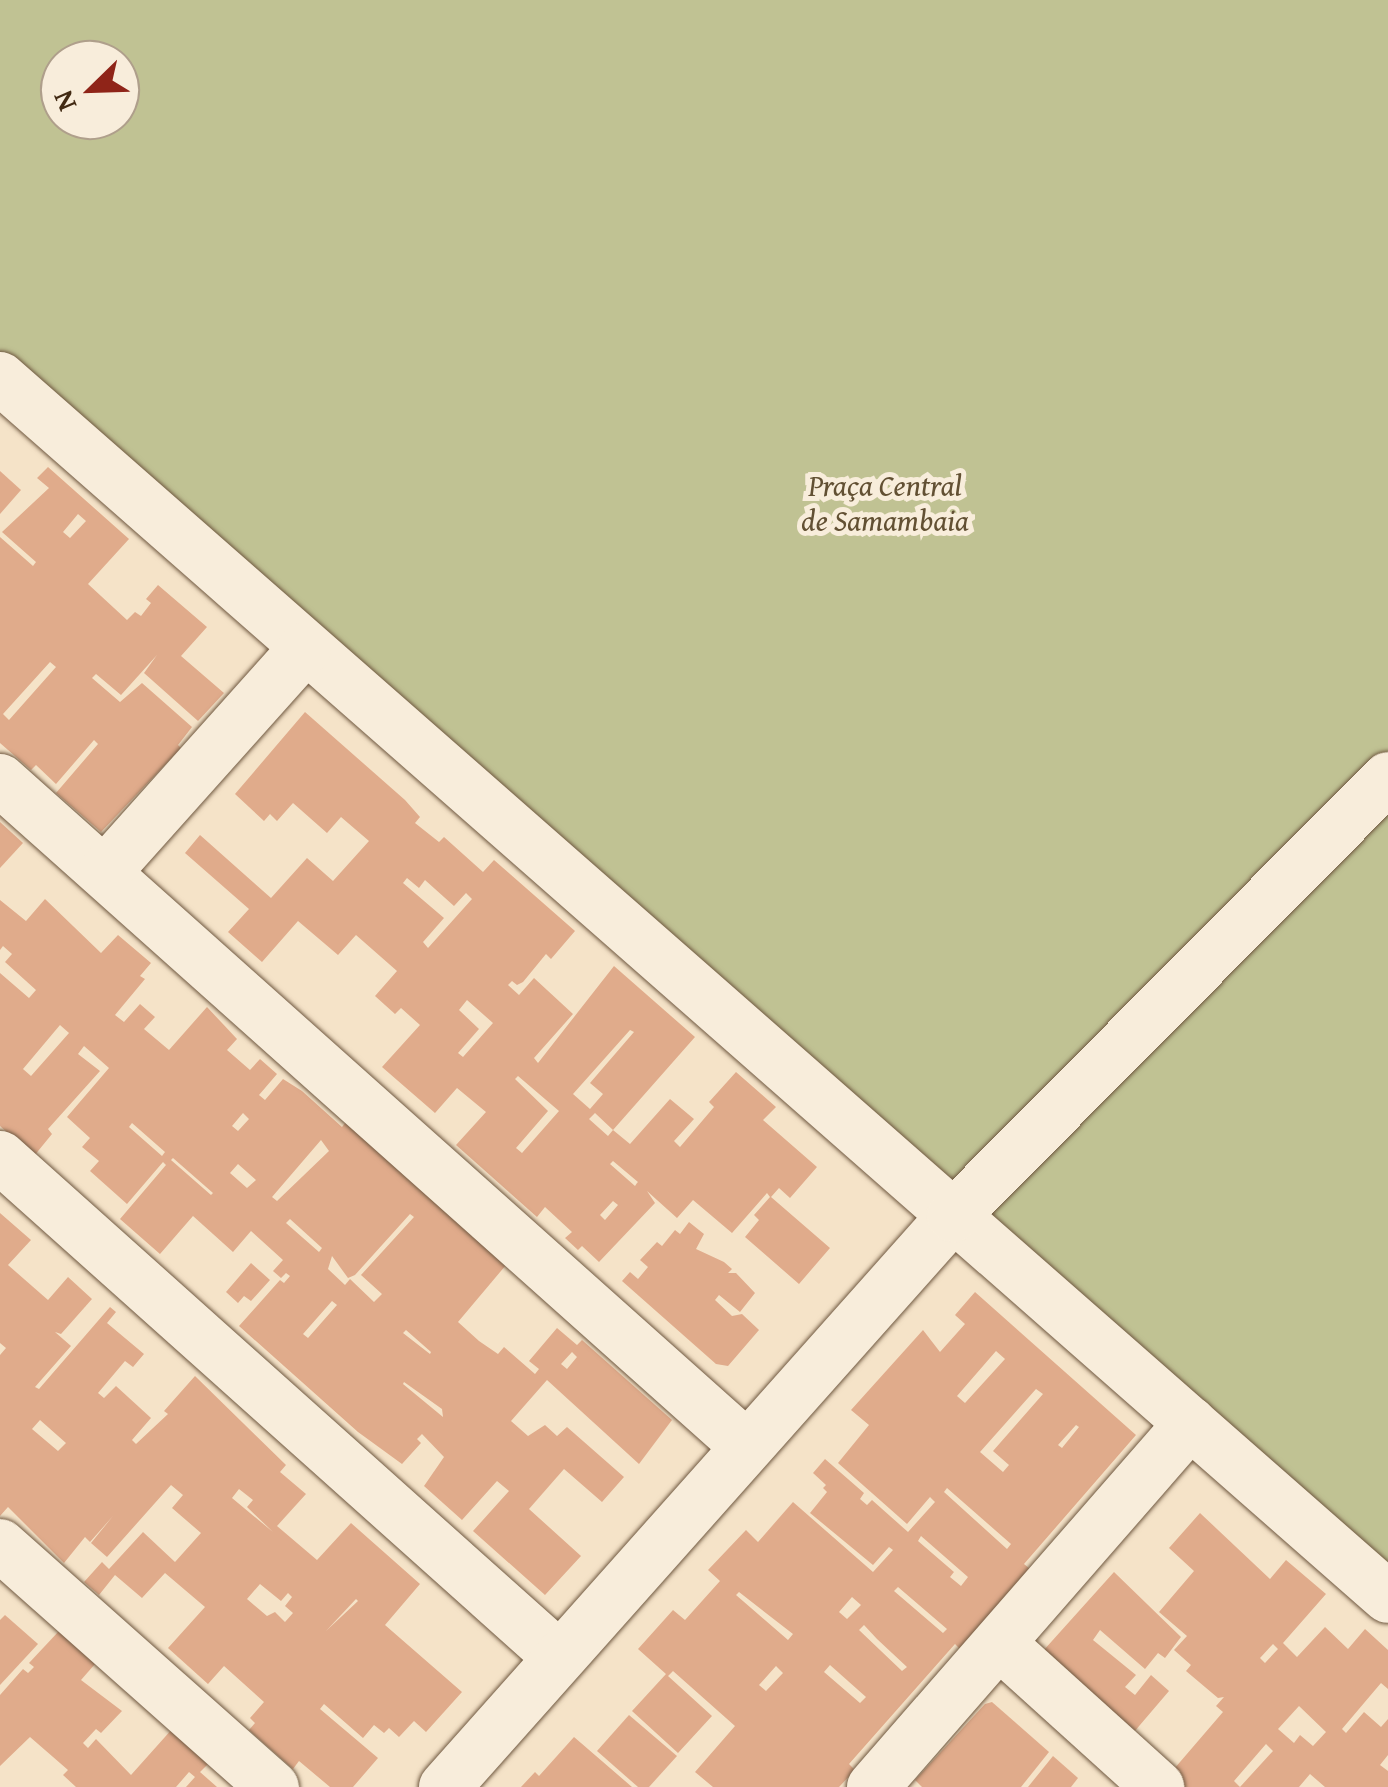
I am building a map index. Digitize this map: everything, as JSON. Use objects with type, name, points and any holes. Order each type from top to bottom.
[{"type":"street","points":[[0,378],[1388,1597]]},
{"type":"street","points":[[105,872],[305,648]]},
{"type":"street","points":[[445,1787],[745,1444],[952,1216],[1388,778]]},
{"type":"street","points":[[0,780],[745,1444]]},
{"type":"street","points":[[0,1158],[559,1657]]},
{"type":"street","points":[[874,1787],[1002,1645],[1191,1423]]},
{"type":"street","points":[[0,1544],[272,1787]]},
{"type":"street","points":[[1002,1645],[1158,1787]]},
{"type":"green space","name":"Praça Central de Samambaia","points":[[0,0],[1388,0],[1388,1613],[0,396]]},
{"type":"building","points":[[48,467],[129,539],[88,584],[127,620],[135,612],[141,616],[151,603],[146,599],[158,585],[207,627],[181,656],[224,693],[198,721],[144,673],[157,655],[121,695],[96,674],[92,678],[120,702],[142,683],[192,727],[178,745],[181,748],[101,832],[56,793],[98,744],[94,740],[56,784],[36,765],[31,770],[0,743],[0,537],[33,566],[36,562],[2,532],[49,488],[37,478]],"holes":[[[78,514],[86,521],[70,538],[63,532]],[[50,662],[56,667],[9,720],[3,714]]]},
{"type":"building","points":[[0,471],[21,490],[0,514]]},
{"type":"building","points":[[305,712],[405,800],[420,817],[415,823],[439,842],[444,837],[483,872],[494,860],[575,931],[551,959],[546,954],[523,982],[517,985],[512,981],[508,985],[519,995],[534,978],[573,1014],[534,1058],[538,1063],[614,966],[695,1037],[613,1130],[630,1144],[670,1099],[694,1119],[674,1141],[680,1147],[714,1107],[709,1102],[736,1072],[776,1107],[763,1120],[817,1167],[790,1198],[779,1188],[771,1197],[830,1248],[799,1284],[745,1237],[759,1220],[754,1215],[770,1197],[767,1193],[732,1233],[693,1200],[677,1218],[647,1191],[655,1203],[599,1262],[582,1246],[578,1250],[565,1238],[572,1232],[545,1207],[537,1217],[456,1145],[486,1112],[457,1088],[435,1113],[382,1067],[420,1025],[401,1008],[395,1014],[375,996],[397,971],[356,935],[338,955],[298,921],[262,962],[228,932],[249,909],[185,853],[200,835],[271,898],[307,858],[333,881],[369,841],[341,817],[327,833],[293,803],[277,821],[270,814],[264,821],[235,794]],"holes":[[[407,878],[419,888],[425,880],[454,906],[466,893],[472,899],[428,948],[423,942],[444,918],[403,883]],[[467,1000],[493,1023],[463,1057],[458,1053],[479,1029],[459,1010]],[[630,1030],[634,1032],[590,1083],[603,1094],[590,1109],[573,1094]],[[518,1076],[559,1111],[522,1153],[516,1148],[548,1111],[515,1079]],[[595,1113],[613,1130],[608,1136],[589,1119]],[[613,1161],[638,1182],[635,1186],[610,1164]],[[613,1201],[618,1205],[605,1220],[600,1215]]]},
{"type":"building","points":[[0,822],[23,843],[0,868]]},
{"type":"building","points":[[45,899],[101,953],[118,935],[151,963],[140,976],[145,979],[115,1015],[124,1022],[140,1004],[155,1017],[144,1029],[169,1050],[207,1007],[237,1039],[227,1050],[250,1070],[260,1059],[277,1074],[259,1095],[265,1100],[283,1079],[302,1091],[342,1127],[346,1122],[506,1265],[458,1322],[479,1341],[498,1354],[504,1347],[535,1374],[539,1369],[529,1361],[557,1328],[577,1345],[582,1340],[672,1420],[639,1464],[547,1380],[511,1421],[528,1436],[545,1425],[557,1436],[567,1427],[624,1477],[602,1502],[564,1469],[529,1509],[581,1556],[545,1595],[473,1531],[509,1491],[497,1481],[462,1520],[424,1486],[444,1457],[422,1434],[417,1439],[421,1443],[402,1464],[358,1432],[239,1326],[280,1280],[284,1283],[290,1276],[286,1273],[281,1278],[273,1271],[283,1260],[251,1231],[233,1252],[193,1216],[160,1254],[120,1219],[166,1165],[163,1162],[127,1204],[90,1171],[99,1161],[82,1147],[90,1138],[67,1117],[109,1068],[84,1046],[78,1054],[100,1071],[48,1129],[52,1134],[34,1156],[0,1126],[0,973],[29,998],[36,990],[5,962],[12,954],[3,946],[0,950],[0,900],[26,921]],"holes":[[[60,1025],[69,1033],[31,1076],[23,1069]],[[243,1113],[249,1119],[238,1131],[232,1126]],[[132,1123],[165,1152],[162,1156],[129,1127]],[[321,1140],[329,1151],[277,1201],[272,1197]],[[173,1158],[211,1195],[171,1160]],[[238,1164],[256,1180],[247,1188],[230,1173]],[[410,1214],[414,1217],[361,1275],[382,1294],[374,1302],[350,1279],[345,1285],[328,1269],[332,1256],[348,1278],[355,1275]],[[290,1219],[322,1248],[319,1252],[286,1223]],[[332,1301],[337,1305],[308,1338],[303,1334]],[[406,1330],[430,1354],[403,1333]],[[572,1352],[577,1357],[567,1369],[561,1364]],[[404,1382],[442,1409],[443,1417]]]},
{"type":"building","points":[[0,1213],[31,1240],[8,1265],[48,1300],[68,1277],[92,1299],[61,1334],[55,1332],[71,1346],[35,1387],[39,1389],[110,1307],[116,1312],[107,1323],[144,1354],[133,1367],[125,1361],[98,1393],[104,1398],[116,1386],[151,1418],[132,1440],[136,1444],[168,1414],[164,1411],[195,1376],[286,1465],[280,1472],[306,1494],[277,1526],[317,1560],[351,1523],[420,1584],[385,1625],[462,1692],[426,1732],[414,1721],[399,1737],[389,1728],[384,1733],[374,1725],[363,1738],[324,1704],[320,1709],[378,1758],[353,1787],[330,1787],[299,1761],[293,1769],[249,1730],[255,1723],[250,1718],[264,1702],[224,1666],[208,1684],[168,1648],[205,1607],[165,1573],[142,1598],[115,1575],[99,1595],[84,1582],[102,1562],[109,1569],[143,1532],[175,1562],[201,1533],[172,1508],[183,1495],[171,1485],[107,1557],[91,1543],[113,1516],[90,1542],[85,1537],[64,1563],[8,1507],[0,1516],[0,1355],[6,1348],[0,1343]],"holes":[[[40,1420],[66,1443],[58,1451],[32,1429]],[[239,1489],[253,1500],[247,1507],[273,1532],[232,1498]],[[260,1584],[281,1601],[288,1593],[292,1597],[285,1606],[293,1613],[285,1622],[275,1612],[267,1616],[247,1599]]]},
{"type":"building","points":[[689,1222],[704,1234],[696,1249],[724,1262],[732,1269],[728,1273],[736,1273],[755,1293],[740,1312],[719,1295],[715,1300],[732,1316],[742,1314],[759,1330],[728,1366],[716,1364],[622,1281],[630,1272],[638,1279],[648,1267],[640,1260],[657,1242],[662,1246],[675,1230],[680,1234]]},
{"type":"building","points":[[251,1263],[270,1280],[251,1301],[244,1296],[238,1303],[226,1292]]},
{"type":"building","points":[[975,1292],[1136,1435],[1024,1564],[1030,1569],[960,1649],[955,1644],[849,1764],[855,1770],[839,1787],[713,1787],[695,1772],[735,1726],[673,1671],[668,1676],[712,1716],[678,1753],[632,1711],[666,1674],[638,1649],[673,1610],[685,1620],[720,1581],[708,1570],[746,1530],[758,1542],[793,1502],[873,1572],[893,1550],[889,1547],[873,1565],[810,1513],[827,1492],[823,1488],[826,1485],[813,1473],[825,1459],[864,1493],[860,1499],[867,1505],[872,1500],[908,1532],[935,1502],[930,1497],[907,1524],[838,1463],[869,1425],[851,1410],[923,1330],[940,1352],[965,1324],[955,1315]],"holes":[[[996,1351],[1005,1359],[965,1403],[957,1396]],[[1036,1389],[1043,1394],[993,1451],[1009,1465],[1003,1472],[980,1452]],[[1076,1425],[1079,1427],[1062,1448],[1058,1445]],[[947,1488],[1011,1544],[1007,1549],[944,1492]],[[921,1536],[968,1577],[961,1586],[950,1577],[954,1572],[918,1541]],[[898,1587],[947,1629],[943,1633],[894,1591]],[[739,1592],[793,1634],[788,1640],[736,1595]],[[852,1597],[861,1605],[847,1619],[839,1612]],[[864,1625],[907,1667],[902,1671],[859,1630]],[[830,1665],[866,1697],[860,1703],[824,1672]],[[776,1666],[783,1673],[766,1691],[759,1685]]]},
{"type":"building","points":[[1200,1513],[1270,1579],[1286,1560],[1326,1594],[1283,1643],[1297,1657],[1325,1627],[1348,1649],[1365,1629],[1388,1650],[1388,1689],[1381,1683],[1342,1729],[1346,1733],[1364,1712],[1381,1727],[1388,1719],[1388,1755],[1380,1765],[1388,1771],[1388,1787],[1325,1787],[1310,1774],[1299,1787],[1240,1787],[1180,1787],[1174,1769],[1223,1712],[1216,1706],[1224,1697],[1218,1698],[1186,1671],[1191,1665],[1174,1650],[1187,1636],[1159,1612],[1194,1571],[1169,1548]],"holes":[[[1273,1644],[1278,1649],[1265,1663],[1260,1658]],[[1299,1706],[1326,1732],[1313,1746],[1300,1735],[1294,1743],[1278,1729]],[[1266,1744],[1273,1751],[1240,1787],[1234,1781]]]},
{"type":"building","points":[[1114,1572],[1181,1637],[1165,1658],[1158,1653],[1145,1669],[1100,1630],[1093,1640],[1136,1675],[1125,1687],[1135,1695],[1151,1675],[1169,1691],[1134,1732],[1043,1651]]},
{"type":"building","points":[[5,1615],[38,1644],[0,1685],[0,1620]]},
{"type":"building","points":[[59,1631],[95,1664],[81,1680],[122,1711],[101,1733],[96,1729],[83,1743],[88,1748],[96,1739],[131,1775],[173,1728],[210,1762],[200,1772],[217,1787],[186,1787],[195,1777],[189,1772],[176,1787],[76,1787],[63,1775],[68,1770],[30,1737],[0,1766],[0,1695],[23,1669],[28,1673],[34,1667],[29,1663]]},
{"type":"building","points":[[992,1702],[1049,1752],[1021,1787],[922,1787],[915,1780],[985,1704]]},
{"type":"building","points":[[629,1715],[677,1756],[649,1787],[638,1787],[597,1751]]},
{"type":"building","points":[[574,1737],[632,1787],[521,1787],[535,1772],[539,1776]]},
{"type":"building","points":[[1053,1756],[1078,1778],[1071,1787],[1028,1787]]}]
